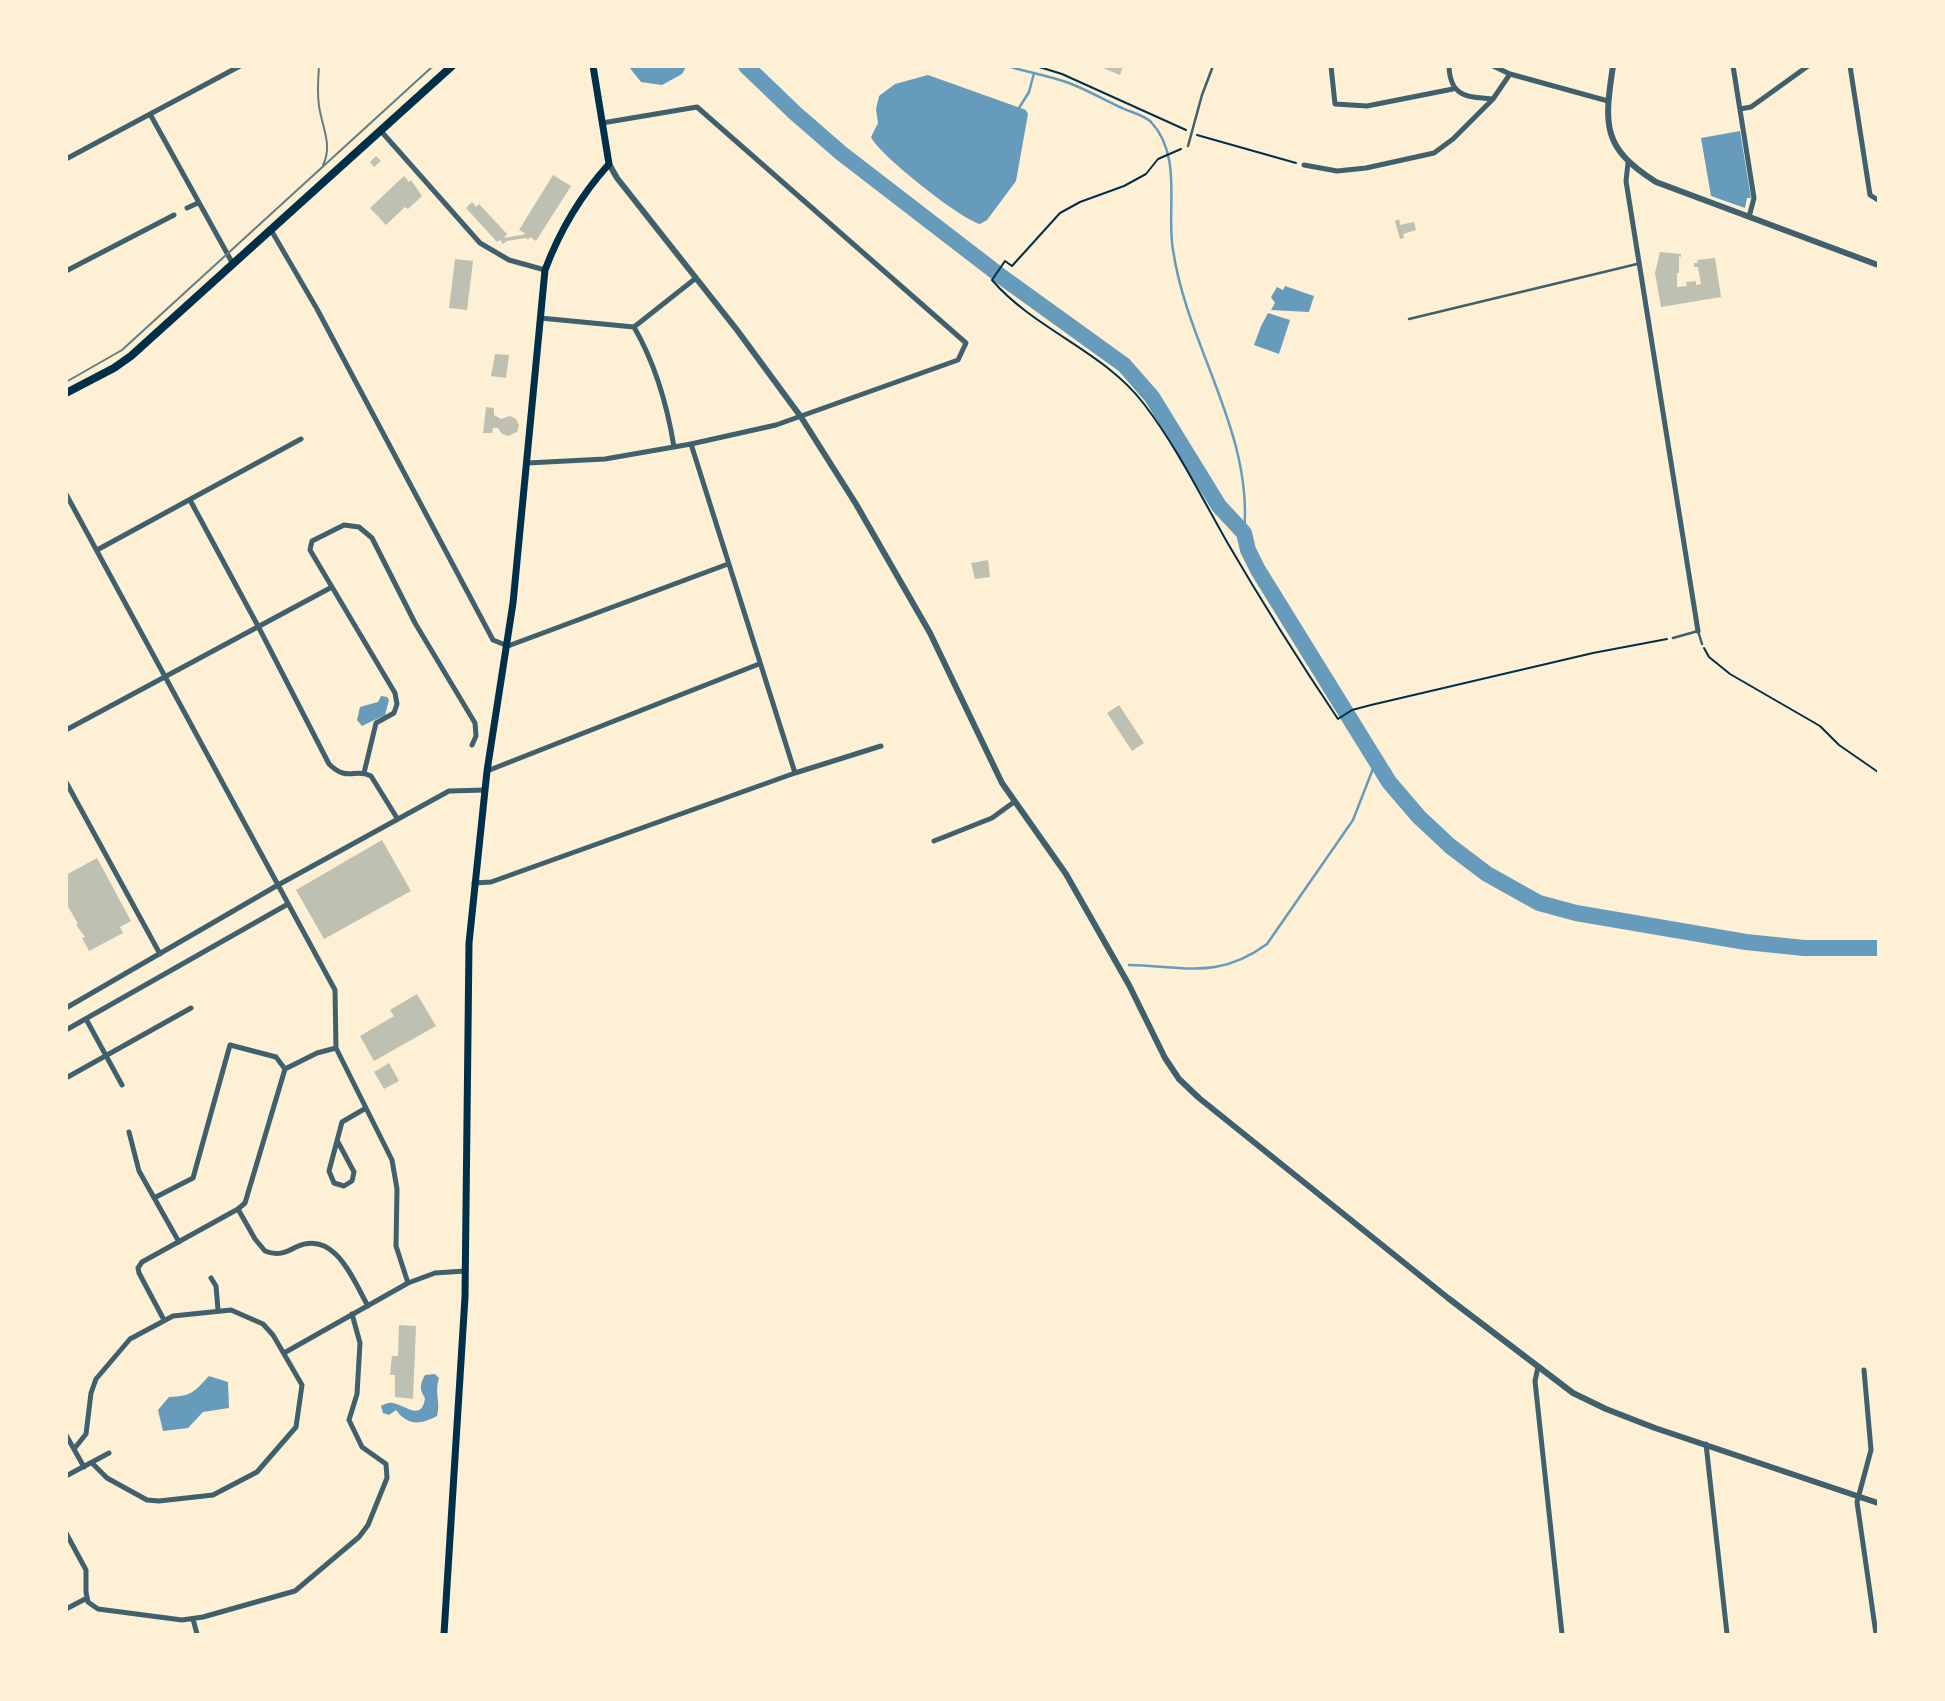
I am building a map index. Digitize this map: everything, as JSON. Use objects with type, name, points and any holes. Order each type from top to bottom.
[{"type":"main road","points":[[66,393],[131,356],[452,66]]},
{"type":"main road","points":[[444,1634],[450,1576],[466,1271],[468,943],[487,771],[508,646],[545,270],[565,224],[609,164],[593,66]]},
{"type":"street","points":[[66,159],[240,66]]},
{"type":"street","points":[[1331,66],[1335,104],[1367,106],[1453,89],[1475,98],[1493,99]]},
{"type":"street","points":[[1449,66],[1453,89]]},
{"type":"street","points":[[1493,66],[1510,74],[1608,101]]},
{"type":"street","points":[[1614,66],[1608,101],[1610,135],[1628,163],[1656,182],[1878,265]]},
{"type":"street","points":[[1733,66],[1754,198],[1749,217]]},
{"type":"street","points":[[1740,109],[1751,107],[1808,66]]},
{"type":"street","points":[[1850,66],[1870,195],[1878,200]]},
{"type":"street","points":[[1304,165],[1337,171],[1395,163],[1434,153],[1453,139],[1493,99],[1510,74]]},
{"type":"street","points":[[527,463],[605,459],[691,444],[801,417],[958,360],[966,343],[697,107],[602,123]]},
{"type":"street","points":[[150,114],[233,264]]},
{"type":"street","points":[[380,130],[480,243],[509,260],[545,270]]},
{"type":"street","points":[[1628,163],[1626,181],[1698,631]]},
{"type":"street","points":[[609,164],[801,417],[870,528],[930,633],[983,747],[1014,802],[1066,874],[1129,985],[1165,1058],[1179,1079],[1252,1142],[1573,1392],[1597,1406],[1655,1428],[1878,1503]]},
{"type":"street","points":[[187,208],[198,203]]},
{"type":"street","points":[[66,271],[174,215]]},
{"type":"street","points":[[271,230],[317,309],[493,640],[508,646],[728,564]]},
{"type":"street","points":[[540,318],[634,327],[696,278]]},
{"type":"street","points":[[634,327],[657,375],[674,447]]},
{"type":"street","points":[[97,550],[301,439]]},
{"type":"street","points":[[691,444],[795,773]]},
{"type":"street","points":[[66,494],[335,990],[335,1048],[385,1144],[395,1172],[396,1246],[408,1283]]},
{"type":"street","points":[[190,500],[329,764],[337,772],[346,775],[364,773],[374,778],[397,818]]},
{"type":"street","points":[[364,773],[376,723],[394,713],[397,697],[310,551],[310,542],[340,525],[364,530],[376,543],[415,623],[475,723],[476,734],[472,745]]},
{"type":"street","points":[[66,730],[332,587]]},
{"type":"street","points":[[487,771],[759,664]]},
{"type":"street","points":[[474,883],[491,882],[795,773],[881,746]]},
{"type":"street","points":[[66,782],[160,954]]},
{"type":"street","points":[[66,1008],[397,818],[449,791],[485,790]]},
{"type":"street","points":[[934,841],[992,818],[1014,802]]},
{"type":"street","points":[[66,1030],[288,904]]},
{"type":"street","points":[[66,1078],[191,1008]]},
{"type":"street","points":[[86,1019],[122,1085]]},
{"type":"street","points":[[154,1198],[193,1178],[230,1045],[276,1058],[285,1069]]},
{"type":"street","points":[[164,1320],[138,1268],[142,1262],[245,1203],[285,1069],[317,1053],[335,1048]]},
{"type":"street","points":[[338,1142],[354,1172],[352,1181],[344,1186],[335,1184],[330,1174],[342,1122],[366,1108]]},
{"type":"street","points":[[130,1132],[139,1171],[179,1242]]},
{"type":"street","points":[[238,1209],[255,1240],[265,1251],[283,1254],[312,1243],[337,1253],[368,1306]]},
{"type":"street","points":[[284,1353],[408,1283],[435,1273],[466,1271]]},
{"type":"street","points":[[211,1278],[216,1286],[218,1310]]},
{"type":"street","points":[[74,1449],[86,1434],[91,1393],[96,1379],[130,1339],[179,1314],[231,1310],[263,1324],[269,1329],[302,1385],[296,1427],[257,1472],[213,1495],[159,1502],[147,1500],[107,1478],[92,1463]]},
{"type":"street","points":[[66,1533],[86,1570],[88,1602],[99,1609],[172,1620],[192,1619],[295,1591],[359,1537],[376,1510],[388,1471],[386,1464],[362,1447],[349,1420],[357,1394],[360,1343],[352,1314]]},
{"type":"street","points":[[1538,1367],[1535,1381],[1562,1634]]},
{"type":"street","points":[[1864,1370],[1871,1450],[1857,1502],[1876,1634]]},
{"type":"street","points":[[66,1435],[84,1467]]},
{"type":"street","points":[[1706,1444],[1727,1634]]},
{"type":"street","points":[[66,1476],[109,1453]]},
{"type":"street","points":[[66,1609],[87,1598]]},
{"type":"street","points":[[192,1619],[197,1634]]},
{"type":"lane","points":[[1188,146],[1213,66]]},
{"type":"lane","points":[[1409,318],[1641,263]]},
{"type":"lane","points":[[1673,638],[1698,631],[1702,644]]},
{"type":"path","points":[[1036,66],[1073,78],[1192,133],[1234,148],[1304,165]]},
{"type":"path","points":[[1188,146],[1158,159],[1146,174],[1124,186],[1080,202],[1060,213],[1012,266],[1005,261],[992,279],[1014,302],[1121,379],[1144,404],[1189,475],[1280,631],[1338,719],[1352,710],[1536,666],[1673,638]]},
{"type":"path","points":[[1702,644],[1709,657],[1730,674],[1820,726],[1839,745],[1878,772]]},
{"type":"water","points":[[629,67],[686,67],[682,74],[662,85],[641,82]]},
{"type":"water","points":[[928,75],[1026,110],[1028,114],[1016,181],[987,220],[980,224],[956,211],[922,186],[889,158],[871,137],[878,123],[876,109],[879,96],[895,84]]},
{"type":"water","points":[[1740,131],[1751,198],[1747,198],[1745,208],[1711,196],[1701,138]]},
{"type":"water","points":[[1285,286],[1314,296],[1309,312],[1271,310],[1275,303],[1271,297],[1277,287],[1283,290]]},
{"type":"water","points":[[1268,313],[1290,320],[1279,354],[1254,345]]},
{"type":"water","points":[[381,696],[389,700],[385,715],[362,726],[357,720],[360,707],[378,702]]},
{"type":"water","points":[[435,1374],[439,1378],[437,1416],[415,1422],[405,1419],[396,1410],[389,1415],[383,1413],[381,1406],[390,1403],[417,1411],[420,1409],[425,1398],[421,1389],[422,1381],[425,1375]]},
{"type":"water","points":[[209,1376],[228,1382],[229,1408],[203,1412],[188,1428],[163,1431],[158,1410],[169,1397],[192,1392]]},
{"type":"building","points":[[1098,66],[1123,66],[1120,75]]},
{"type":"building","points":[[376,156],[381,161],[374,167],[370,162]]},
{"type":"building","points":[[553,175],[571,186],[536,241],[530,237],[528,240],[507,241],[503,244],[500,240],[497,242],[466,208],[472,202],[476,207],[479,204],[507,234],[504,238],[526,234],[519,230]]},
{"type":"building","points":[[404,176],[409,182],[411,180],[422,196],[386,225],[370,208]]},
{"type":"building","points":[[1399,219],[1400,225],[1414,222],[1416,230],[1403,234],[1404,238],[1400,239],[1395,221]]},
{"type":"building","points":[[1660,252],[1681,254],[1677,287],[1687,286],[1686,282],[1696,281],[1696,285],[1701,284],[1698,267],[1694,267],[1694,263],[1698,263],[1697,260],[1715,258],[1721,297],[1661,307],[1655,273]]},
{"type":"building","points":[[455,259],[473,261],[467,310],[449,308]]},
{"type":"building","points":[[495,354],[509,355],[506,378],[491,376]]},
{"type":"building","points":[[486,407],[494,408],[494,415],[501,419],[510,416],[516,419],[519,425],[517,432],[508,436],[502,434],[498,428],[493,428],[492,433],[483,433]]},
{"type":"building","points":[[988,560],[990,577],[975,579],[971,563]]},
{"type":"building","points":[[1119,705],[1144,743],[1132,751],[1107,713]]},
{"type":"building","points":[[382,840],[411,891],[324,939],[296,890]]},
{"type":"building","points":[[97,858],[131,921],[120,927],[123,933],[89,951],[82,938],[85,937],[66,903],[66,875]]},
{"type":"building","points":[[417,994],[436,1026],[374,1061],[360,1036],[394,1016],[390,1010]]},
{"type":"building","points":[[389,1063],[399,1081],[384,1089],[374,1072]]},
{"type":"building","points":[[399,1325],[416,1326],[413,1399],[395,1397],[395,1375],[390,1375],[392,1356],[398,1356]]},
{"type":"waterway","points":[[746,66],[841,153],[1002,277],[1124,365],[1152,397],[1219,506],[1244,533],[1248,550],[1258,570],[1389,782],[1419,817],[1450,846],[1487,874],[1539,903],[1576,913],[1746,942],[1804,948],[1878,948]]},
{"type":"waterway","points":[[1007,66],[1061,81],[1145,117],[1161,136],[1170,167],[1171,234],[1180,286],[1230,425],[1244,496],[1244,533]]},
{"type":"waterway","points":[[1019,108],[1029,92],[1034,73]]},
{"type":"waterway","points":[[1129,965],[1217,967],[1233,963],[1267,944],[1353,820],[1376,761]]},
{"type":"tram line","points":[[319,66],[318,101],[327,143],[323,165]]},
{"type":"tram line","points":[[66,382],[122,350],[433,66]]}]
